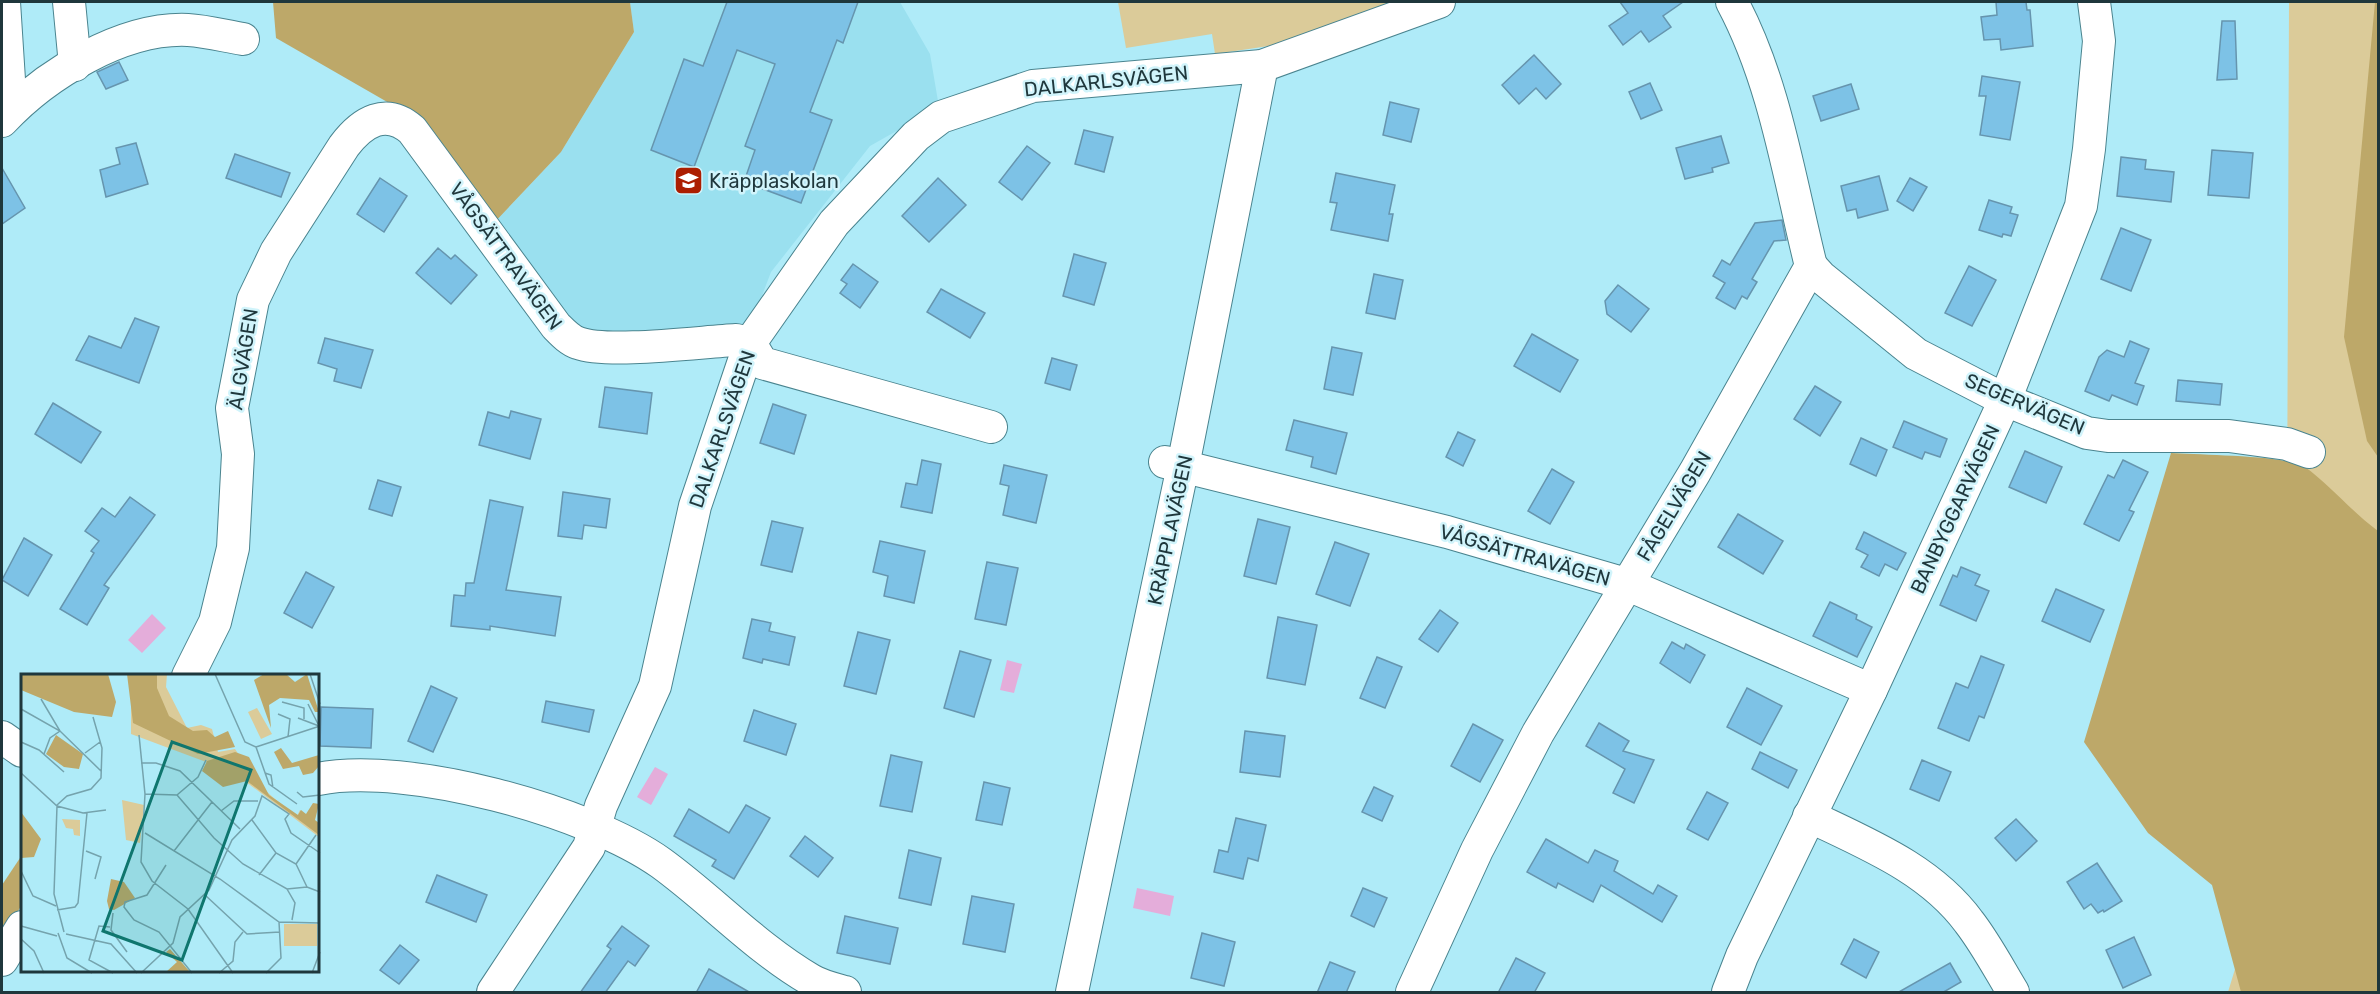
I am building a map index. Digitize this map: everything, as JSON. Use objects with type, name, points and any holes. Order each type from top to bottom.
[{"type":"street","points":[[4,2],[6,116]]},
{"type":"street","points":[[69,2],[75,65]]},
{"type":"street","name":"DALKARLSVÄGEN","points":[[493,993],[588,848],[601,806],[655,686],[695,506],[750,343],[834,223],[916,136],[941,117],[1033,86],[1262,66],[1439,2]]},
{"type":"street","points":[[1732,2],[1752,44],[1765,82],[1811,266]]},
{"type":"street","name":"BANBYGGARVÄGEN","points":[[1728,993],[1742,956],[1871,690],[2006,400],[2080,206],[2090,149],[2098,41],[2094,2]]},
{"type":"street","points":[[6,116],[41,84],[130,38],[159,32],[188,30],[243,39]]},
{"type":"street","name":"KRÄPPLAVÄGEN","points":[[1072,993],[1174,464],[1262,66]]},
{"type":"street","name":"VÅGSÄTTRAVÄGEN","points":[[384,118],[403,122],[412,130],[556,326],[575,342],[597,346],[736,340],[750,343]]},
{"type":"street","name":"ÄLGVÄGEN","points":[[189,674],[214,622],[233,548],[238,454],[232,408],[253,300],[276,252],[344,146],[356,130],[370,122],[384,118]]},
{"type":"street","name":"SEGERVÄGEN","points":[[1811,266],[1821,277],[1916,354],[2006,400],[2098,434],[2229,436],[2287,444],[2309,452]]},
{"type":"street","name":"FÅGELVÄGEN","points":[[1412,993],[1477,850],[1542,727],[1695,471],[1811,266]]},
{"type":"street","points":[[750,343],[762,363],[991,427]]},
{"type":"street","name":"VÅGSÄTTRAVÄGEN","points":[[1174,464],[1447,532],[1626,584],[1871,690]]},
{"type":"street","points":[[2,737],[21,750]]},
{"type":"street","points":[[320,779],[361,775],[469,788],[596,826],[660,862],[811,987],[845,993]]},
{"type":"street","points":[[1809,816],[1906,864],[1935,886],[1969,922],[2013,993]]},
{"type":"street","points":[[2,960],[21,929]]},
{"type":"shaded area","points":[[273,2],[630,2],[634,32],[561,152],[493,224],[389,103],[276,38]]},
{"type":"shaded area","name":"Kräpplaskolan","points":[[630,2],[900,2],[930,54],[939,107],[870,146],[771,272],[749,330],[635,336],[574,327],[493,224],[561,152],[634,32]]},
{"type":"shaded area","points":[[1118,2],[1408,2],[1296,42],[1215,54],[1212,34],[1126,48]]},
{"type":"shaded area","points":[[2289,2],[2378,2],[2378,992],[2228,992],[2286,802]]},
{"type":"shaded area","points":[[2375,2],[2378,2],[2378,457],[2367,441],[2344,337]]},
{"type":"shaded area","points":[[2171,453],[2241,456],[2295,463],[2315,474],[2378,531],[2378,992],[2241,992],[2212,885],[2148,833],[2084,742]]},
{"type":"shaded area","points":[[152,614],[166,628],[142,653],[128,640]]},
{"type":"shaded area","points":[[1007,660],[1022,664],[1014,693],[1000,690]]},
{"type":"shaded area","points":[[655,767],[668,774],[651,805],[637,797]]},
{"type":"shaded area","points":[[21,856],[21,906],[2,940],[2,885]]},
{"type":"shaded area","points":[[1137,888],[1174,896],[1170,916],[1133,908]]},
{"type":"building","points":[[727,2],[858,2],[843,43],[837,40],[810,112],[832,120],[801,203],[744,182],[755,150],[745,146],[775,64],[737,50],[694,167],[651,150],[684,59],[703,66]]},
{"type":"building","points":[[1620,2],[1683,2],[1663,16],[1671,27],[1649,42],[1641,31],[1623,45],[1609,26],[1628,13]]},
{"type":"building","points":[[1996,2],[2026,2],[2027,10],[2030,10],[2033,46],[2001,50],[2000,39],[1984,40],[1981,17],[1997,15]]},
{"type":"building","points":[[2222,21],[2235,21],[2237,79],[2217,80]]},
{"type":"building","points":[[1534,55],[1561,84],[1546,99],[1536,88],[1519,104],[1502,85]]},
{"type":"building","points":[[119,62],[128,80],[106,89],[97,72]]},
{"type":"building","points":[[1982,76],[2020,82],[2010,140],[1980,135],[1986,96],[1979,96]]},
{"type":"building","points":[[1650,83],[1662,110],[1641,119],[1629,92]]},
{"type":"building","points":[[1851,84],[1859,109],[1821,121],[1813,96]]},
{"type":"building","points":[[1390,102],[1419,109],[1411,142],[1383,135]]},
{"type":"building","points":[[1084,130],[1113,137],[1104,172],[1075,164]]},
{"type":"building","points":[[1721,136],[1729,163],[1712,168],[1713,172],[1685,179],[1676,148]]},
{"type":"building","points":[[136,143],[148,184],[106,197],[100,170],[120,164],[116,148]]},
{"type":"building","points":[[1027,146],[1050,163],[1022,200],[999,182]]},
{"type":"building","points":[[2212,150],[2253,153],[2249,198],[2208,195]]},
{"type":"building","points":[[235,154],[290,173],[281,197],[226,178]]},
{"type":"building","points":[[2121,157],[2146,160],[2145,169],[2174,172],[2171,202],[2117,196]]},
{"type":"building","points":[[2,168],[25,208],[2,224]]},
{"type":"building","points":[[1336,173],[1395,185],[1389,214],[1393,214],[1388,241],[1331,230],[1337,203],[1330,202]]},
{"type":"building","points":[[1879,176],[1888,210],[1858,218],[1856,209],[1847,211],[1841,186]]},
{"type":"building","points":[[380,178],[407,196],[384,232],[357,214]]},
{"type":"building","points":[[938,178],[966,205],[929,242],[902,216]]},
{"type":"building","points":[[1910,178],[1927,187],[1913,211],[1897,201]]},
{"type":"building","points":[[1989,200],[2012,207],[2010,213],[2018,215],[2011,236],[2003,234],[2002,237],[1979,230]]},
{"type":"building","points":[[1782,220],[1786,240],[1774,241],[1752,279],[1757,282],[1747,299],[1742,296],[1735,309],[1716,298],[1725,283],[1713,276],[1722,260],[1730,265],[1755,223]]},
{"type":"building","points":[[2121,228],[2151,240],[2131,291],[2101,279]]},
{"type":"building","points":[[438,248],[451,259],[455,255],[477,275],[451,304],[416,273]]},
{"type":"building","points":[[1074,254],[1106,263],[1094,305],[1063,296]]},
{"type":"building","points":[[853,264],[878,282],[860,308],[840,293],[847,284],[841,280]]},
{"type":"building","points":[[1969,266],[1996,280],[1972,326],[1945,313]]},
{"type":"building","points":[[1374,274],[1403,280],[1395,319],[1366,313]]},
{"type":"building","points":[[1618,285],[1649,309],[1631,332],[1607,314],[1605,301]]},
{"type":"building","points":[[941,289],[985,313],[970,338],[927,312]]},
{"type":"building","points":[[135,318],[159,327],[139,383],[76,360],[89,336],[121,348]]},
{"type":"building","points":[[1532,334],[1578,360],[1560,392],[1514,366]]},
{"type":"building","points":[[325,338],[373,350],[361,388],[334,381],[337,369],[318,363]]},
{"type":"building","points":[[2130,341],[2149,349],[2135,383],[2144,386],[2137,405],[2112,395],[2109,401],[2085,391],[2099,357],[2107,350],[2124,357]]},
{"type":"building","points":[[1332,347],[1362,353],[1353,395],[1324,389]]},
{"type":"building","points":[[1052,358],[1077,365],[1070,390],[1045,383]]},
{"type":"building","points":[[2178,380],[2222,384],[2220,405],[2176,401]]},
{"type":"building","points":[[1815,386],[1841,402],[1820,436],[1794,419]]},
{"type":"building","points":[[605,387],[652,393],[647,434],[599,427]]},
{"type":"building","points":[[53,403],[101,432],[81,463],[35,434]]},
{"type":"building","points":[[773,404],[806,415],[794,454],[760,443]]},
{"type":"building","points":[[511,411],[541,419],[530,459],[479,445],[488,412],[509,418]]},
{"type":"building","points":[[1294,420],[1347,433],[1336,474],[1311,467],[1313,457],[1286,450]]},
{"type":"building","points":[[1904,421],[1947,439],[1940,457],[1925,452],[1922,459],[1893,447]]},
{"type":"building","points":[[1458,432],[1475,440],[1463,466],[1446,457]]},
{"type":"building","points":[[1861,438],[1887,450],[1876,476],[1850,464]]},
{"type":"building","points":[[2025,451],[2062,467],[2046,503],[2009,487]]},
{"type":"building","points":[[922,460],[941,464],[932,513],[901,507],[906,483],[917,485]]},
{"type":"building","points":[[2123,460],[2148,472],[2129,510],[2134,512],[2119,541],[2084,524],[2108,475],[2114,478]]},
{"type":"building","points":[[1004,465],[1047,475],[1036,523],[1003,515],[1009,486],[1000,484]]},
{"type":"building","points":[[1552,469],[1574,482],[1550,524],[1528,511]]},
{"type":"building","points":[[378,480],[401,487],[392,516],[369,509]]},
{"type":"building","points":[[563,492],[610,499],[606,528],[584,525],[582,539],[558,536]]},
{"type":"building","points":[[130,497],[155,515],[104,585],[109,588],[87,625],[60,609],[94,553],[91,551],[99,541],[85,531],[102,508],[115,517]]},
{"type":"building","points":[[490,500],[523,507],[506,590],[561,597],[555,636],[490,626],[490,630],[451,626],[454,595],[465,596],[466,583],[474,583]]},
{"type":"building","points":[[1738,514],[1783,541],[1763,574],[1718,547]]},
{"type":"building","points":[[1258,519],[1290,527],[1276,584],[1244,576]]},
{"type":"building","points":[[772,521],[803,528],[792,572],[761,565]]},
{"type":"building","points":[[1864,532],[1906,553],[1897,570],[1885,564],[1879,576],[1861,567],[1868,555],[1856,549]]},
{"type":"building","points":[[24,538],[52,555],[28,596],[2,580]]},
{"type":"building","points":[[880,541],[925,551],[914,603],[884,596],[888,576],[873,572]]},
{"type":"building","points":[[1335,542],[1369,554],[1350,606],[1316,594]]},
{"type":"building","points":[[987,562],[1018,568],[1006,625],[975,619]]},
{"type":"building","points":[[1961,567],[1980,575],[1975,585],[1989,591],[1976,621],[1940,605],[1953,575],[1957,577]]},
{"type":"building","points":[[306,572],[334,587],[312,628],[284,613]]},
{"type":"building","points":[[2056,589],[2104,610],[2090,642],[2042,621]]},
{"type":"building","points":[[1830,602],[1857,615],[1856,619],[1872,627],[1857,657],[1813,636]]},
{"type":"building","points":[[1440,610],[1458,623],[1438,652],[1419,639]]},
{"type":"building","points":[[1278,617],[1317,625],[1305,685],[1267,678]]},
{"type":"building","points":[[752,619],[771,623],[769,631],[795,637],[789,665],[763,659],[762,663],[743,658]]},
{"type":"building","points":[[858,632],[890,640],[876,694],[844,686]]},
{"type":"building","points":[[1672,642],[1684,649],[1686,644],[1705,655],[1690,683],[1660,663]]},
{"type":"building","points":[[960,651],[991,660],[974,717],[944,708]]},
{"type":"building","points":[[1981,656],[2004,665],[1984,718],[1979,716],[1969,741],[1938,728],[1956,683],[1968,688]]},
{"type":"building","points":[[1377,657],[1402,667],[1385,708],[1360,698]]},
{"type":"building","points":[[431,686],[457,698],[433,752],[408,741]]},
{"type":"building","points":[[1747,688],[1782,706],[1761,745],[1727,727]]},
{"type":"building","points":[[546,701],[594,710],[589,732],[542,722]]},
{"type":"building","points":[[321,707],[373,709],[371,748],[320,746]]},
{"type":"building","points":[[754,710],[796,724],[786,755],[744,741]]},
{"type":"building","points":[[1599,723],[1629,741],[1623,751],[1654,760],[1634,803],[1613,793],[1625,769],[1586,746]]},
{"type":"building","points":[[1473,724],[1503,740],[1480,782],[1451,766]]},
{"type":"building","points":[[1245,731],[1285,736],[1280,777],[1240,772]]},
{"type":"building","points":[[1760,752],[1797,770],[1788,788],[1752,769]]},
{"type":"building","points":[[891,755],[922,762],[912,812],[880,806]]},
{"type":"building","points":[[1922,760],[1951,772],[1939,801],[1910,789]]},
{"type":"building","points":[[984,782],[1010,788],[1002,825],[976,820]]},
{"type":"building","points":[[1374,787],[1393,796],[1382,821],[1362,812]]},
{"type":"building","points":[[1707,792],[1728,803],[1708,840],[1687,829]]},
{"type":"building","points":[[746,805],[770,818],[734,879],[712,866],[716,860],[674,836],[689,809],[729,833]]},
{"type":"building","points":[[1236,818],[1266,825],[1258,861],[1248,858],[1243,879],[1214,872],[1219,850],[1228,852]]},
{"type":"building","points":[[2016,819],[2037,841],[2016,861],[1995,838]]},
{"type":"building","points":[[805,836],[833,858],[818,877],[790,856]]},
{"type":"building","points":[[1546,839],[1588,863],[1595,850],[1618,861],[1614,871],[1653,894],[1658,885],[1677,896],[1662,922],[1601,885],[1593,902],[1558,883],[1556,888],[1527,872]]},
{"type":"building","points":[[909,850],[941,858],[931,905],[899,898]]},
{"type":"building","points":[[2097,863],[2122,901],[2098,913],[2091,904],[2084,909],[2067,882]]},
{"type":"building","points":[[437,875],[487,895],[476,922],[426,902]]},
{"type":"building","points":[[1363,888],[1387,898],[1374,927],[1351,916]]},
{"type":"building","points":[[972,896],[1014,904],[1005,952],[963,944]]},
{"type":"building","points":[[845,916],[898,928],[890,964],[837,953]]},
{"type":"building","points":[[622,926],[649,946],[635,966],[628,961],[605,993],[580,993],[611,949],[607,946]]},
{"type":"building","points":[[1202,933],[1235,942],[1224,986],[1191,978]]},
{"type":"building","points":[[2134,937],[2151,975],[2123,988],[2106,950]]},
{"type":"building","points":[[1854,939],[1879,952],[1866,978],[1841,964]]},
{"type":"building","points":[[400,945],[419,960],[399,984],[380,970]]},
{"type":"building","points":[[1516,958],[1545,973],[1534,993],[1498,993]]},
{"type":"building","points":[[1330,962],[1355,972],[1346,993],[1317,993]]},
{"type":"building","points":[[1950,963],[1961,982],[1942,993],[1897,993]]},
{"type":"building","points":[[709,969],[751,993],[696,993]]},
{"type":"place","name":"Kräpplaskolan","points":[[688,181]]}]
